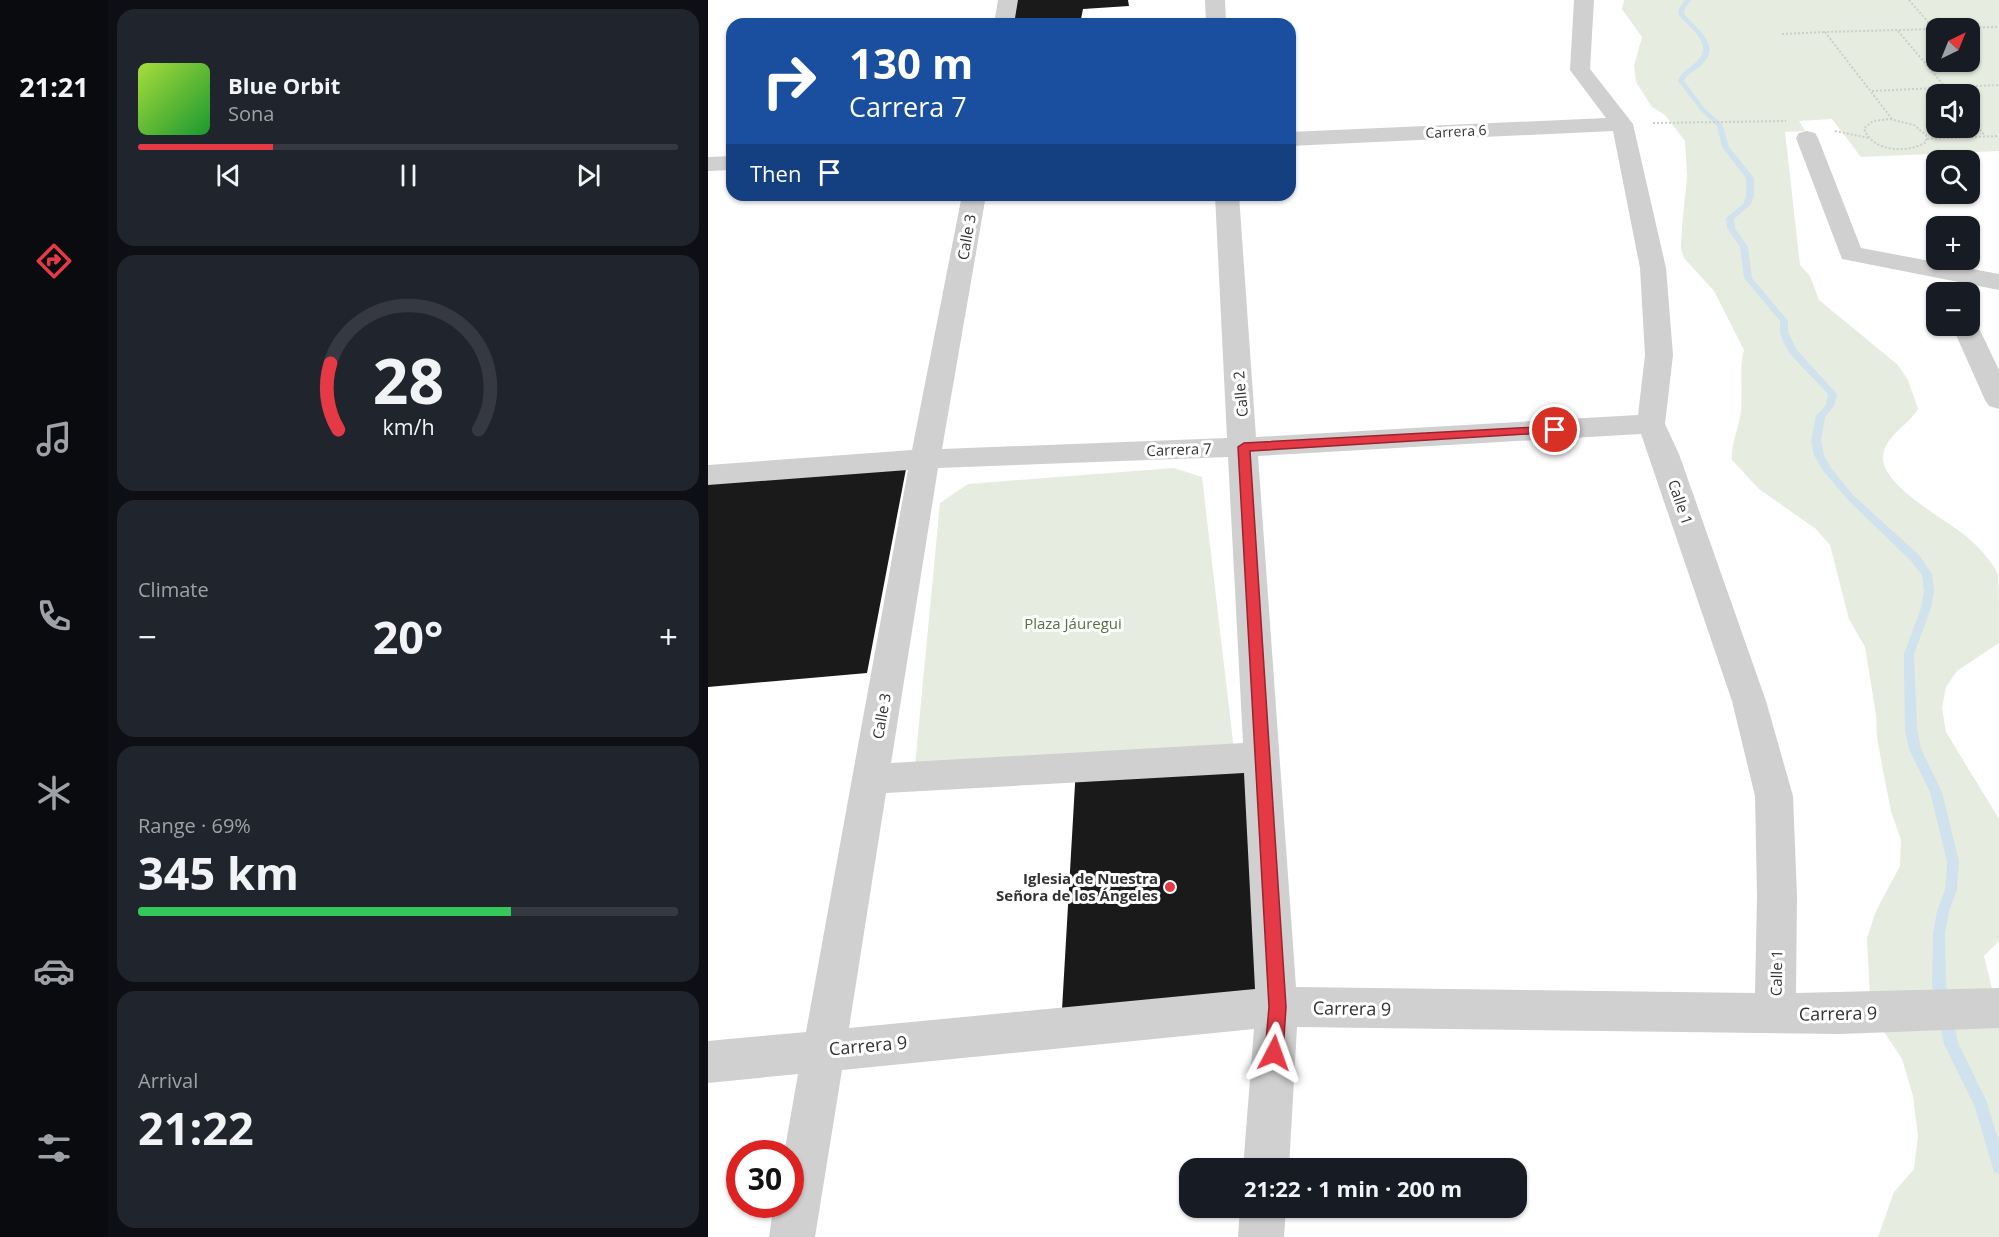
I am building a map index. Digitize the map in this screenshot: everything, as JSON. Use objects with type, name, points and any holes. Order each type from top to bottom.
[{"type":"street","points":[[1005,18],[1008,0]]},
{"type":"street","points":[[1215,0],[1216,18]]},
{"type":"street","points":[[1584,0],[1580,70],[1637,123],[1653,268],[1659,355],[1651,424]]},
{"type":"street","name":"Carrera 6","points":[[1296,139],[1637,123]]},
{"type":"street","points":[[1807,138],[1851,254],[1945,281],[1999,282]]},
{"type":"street","points":[[708,164],[726,163]]},
{"type":"street","name":"Calle 3","points":[[792,1237],[826,1049],[925,459],[973,201]]},
{"type":"street","name":"Calle 2","points":[[1227,201],[1230,276],[1244,447],[1277,1007],[1267,1158]]},
{"type":"street","points":[[1970,336],[1999,400]]},
{"type":"street","name":"Carrera 7","points":[[708,475],[925,459],[1244,447],[1651,424]]},
{"type":"street","name":"Calle 1","points":[[1651,424],[1664,454],[1749,701],[1774,796],[1775,1013]]},
{"type":"street","points":[[871,779],[1263,757]]},
{"type":"street","name":"Carrera 9","points":[[708,1062],[1277,1007],[1840,1014],[1999,1008]]},
{"type":"street","points":[[1261,1237],[1262,1218]]},
{"type":"path","points":[[1909,0],[1926,18]]},
{"type":"path","points":[[1980,27],[1999,27]]},
{"type":"path","points":[[1782,34],[1926,29]]},
{"type":"path","points":[[1898,30],[1943,84]]},
{"type":"path","points":[[1825,32],[1892,119]]},
{"type":"path","points":[[1980,87],[1999,86]]},
{"type":"path","points":[[1872,91],[1926,89]]},
{"type":"path","points":[[1927,139],[1924,132],[1916,126],[1892,119],[1869,123],[1864,129],[1866,135],[1881,145],[1901,149],[1918,147],[1927,139],[1999,136]]},
{"type":"path","points":[[1637,123],[1785,121]]},
{"type":"path","points":[[1980,130],[1986,137]]},
{"type":"green space","points":[[1624,0],[1999,0],[1999,151],[1926,150],[1926,154],[1861,157],[1832,119],[1799,121],[1805,131],[1785,132],[1800,265],[1810,276],[1819,300],[1898,365],[1908,380],[1918,409],[1895,434],[1884,451],[1884,463],[1889,475],[1913,499],[1970,540],[1988,559],[1998,574],[1999,643],[1957,671],[1946,687],[1942,708],[1946,732],[1999,819],[1999,941],[1984,956],[1999,1017],[1999,1237],[1878,1237],[1894,1192],[1914,1169],[1918,1136],[1913,1096],[1902,1059],[1882,1029],[1870,998],[1867,938],[1876,911],[1900,866],[1901,840],[1891,811],[1881,760],[1865,647],[1849,619],[1830,545],[1816,529],[1759,489],[1732,460],[1741,409],[1741,367],[1744,350],[1714,291],[1684,258],[1681,248],[1687,177],[1685,141],[1665,115],[1652,107],[1636,82],[1634,66],[1642,37],[1622,9]]},
{"type":"green space","name":"Plaza Jáuregui","points":[[1174,468],[1202,477],[1235,759],[914,776],[940,503],[968,484]]},
{"type":"building","points":[[1008,0],[1128,0],[1129,6],[1083,9],[1081,18],[1005,18]]},
{"type":"building","points":[[906,469],[867,673],[708,687],[708,482]]},
{"type":"building","name":"Iglesia de Nuestra Señora de los Ángeles","points":[[1263,757],[1277,1007],[1061,1027],[1076,767]]},
{"type":"waterway","points":[[1688,0],[1681,14],[1703,39],[1707,45],[1707,51],[1704,58],[1683,75],[1681,81],[1703,110],[1720,125],[1726,147],[1750,178],[1750,196],[1746,205],[1730,218],[1731,228],[1744,247],[1748,278],[1784,321],[1784,332],[1793,352],[1833,394],[1830,406],[1821,416],[1816,441],[1819,455],[1827,470],[1851,498],[1915,558],[1927,574],[1929,591],[1926,608],[1909,654],[1909,673],[1911,729],[1915,749],[1936,792],[1953,862],[1951,890],[1943,911],[1939,934],[1939,985],[1951,1044],[1981,1105],[1999,1167]]},
{"type":"place","name":"Iglesia de Nuestra Señora de los Ángeles","points":[[1170,887]]},
{"type":"route","points":[[1274,1053],[1277,1007],[1244,447],[1555,430]]}]
